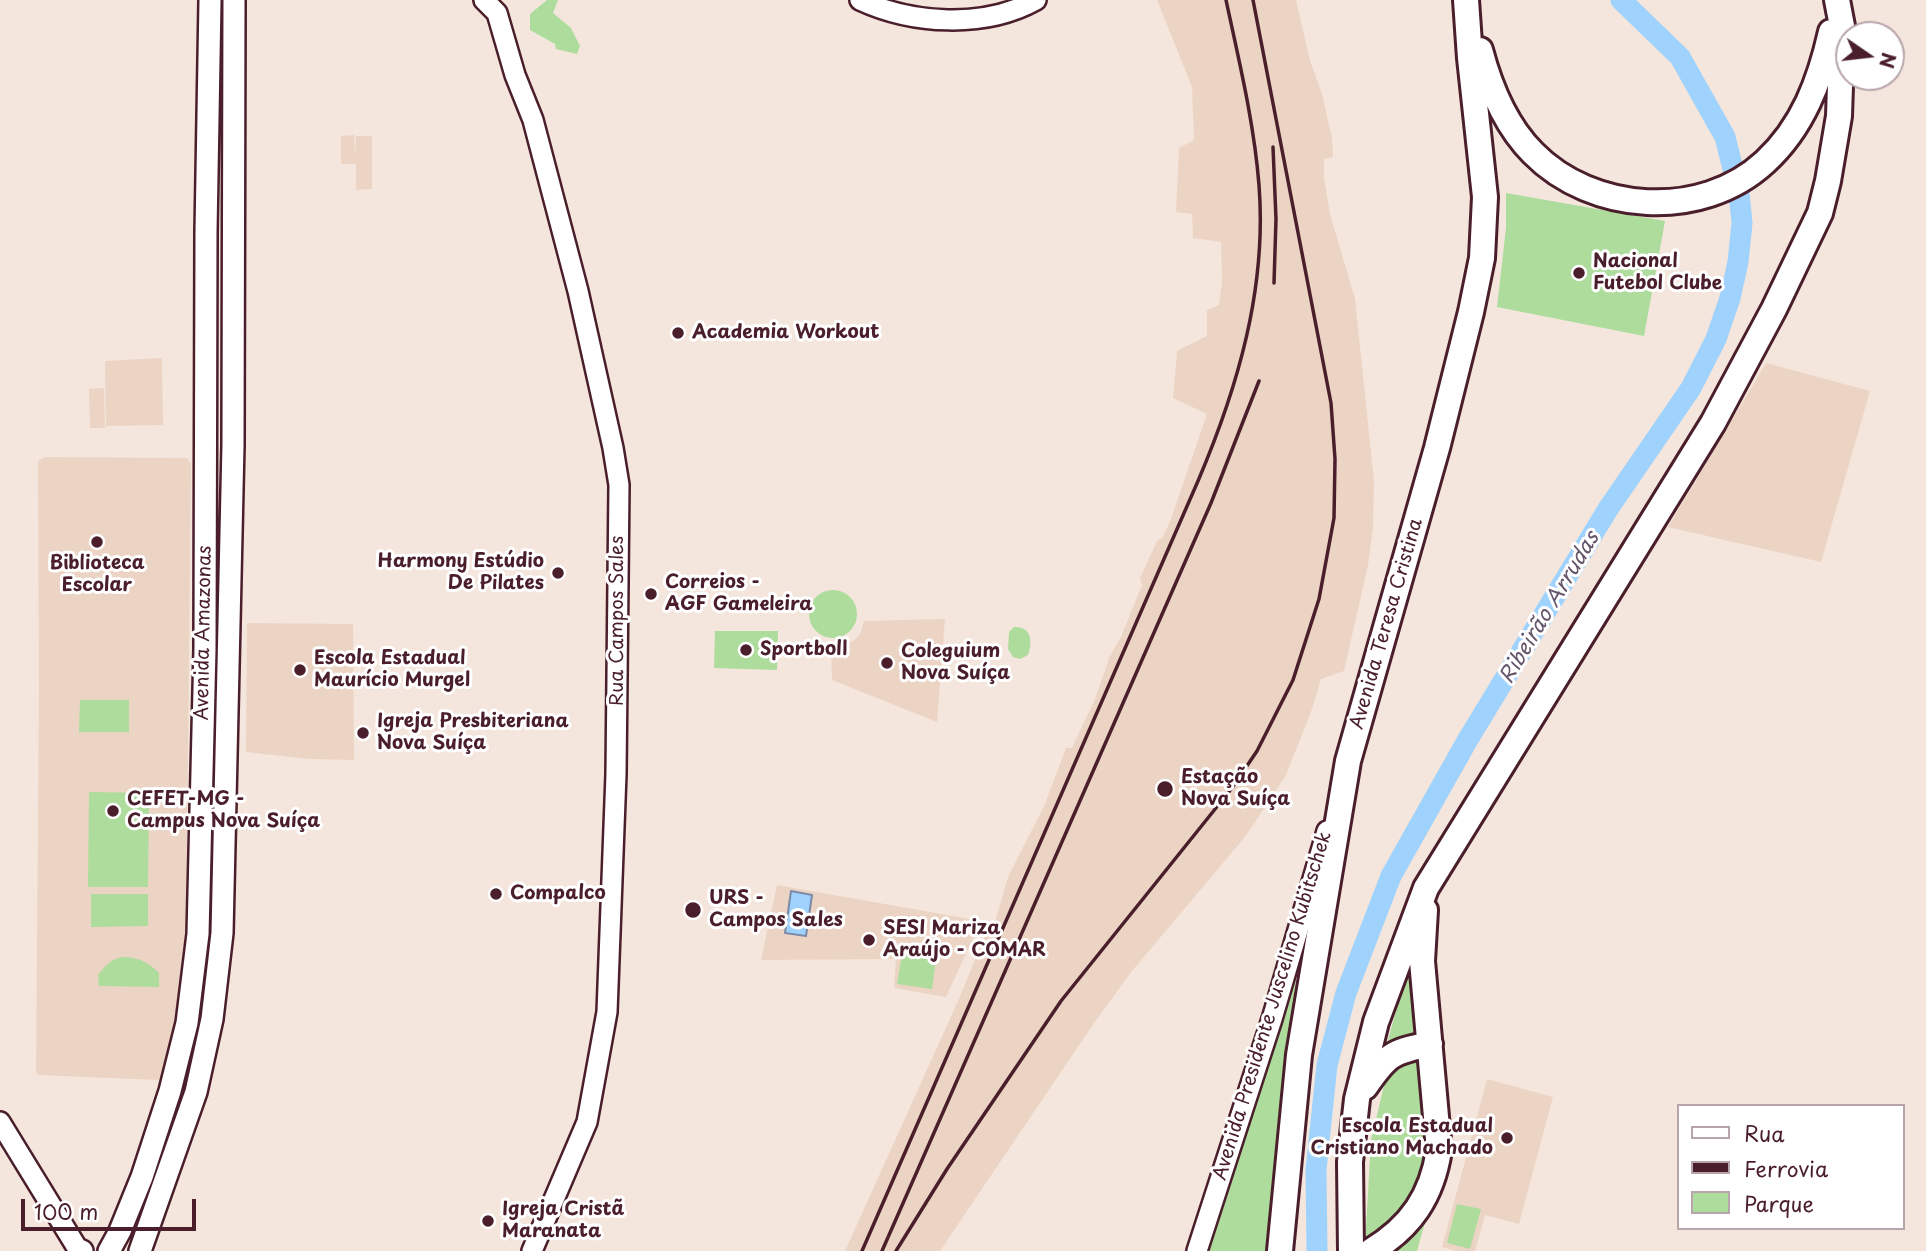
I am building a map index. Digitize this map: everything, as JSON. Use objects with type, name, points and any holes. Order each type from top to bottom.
[{"type":"highway","points":[[1467,0],[1484,65],[1502,111],[1532,152],[1555,172],[1600,192],[1643,203],[1692,199],[1716,193],[1765,162],[1795,127],[1811,99],[1825,58],[1838,0]]},
{"type":"highway","name":"Avenida Teresa Cristina","points":[[1280,1251],[1299,1055],[1348,761],[1437,448],[1482,258],[1485,197],[1470,58],[1467,0]]},
{"type":"highway","points":[[1351,1251],[1350,1162],[1357,1099],[1376,1022],[1426,888],[1713,423],[1820,213],[1828,181],[1840,103],[1842,26],[1838,0]]},
{"type":"highway","points":[[1378,1247],[1398,1233],[1410,1220],[1435,1175],[1439,1150],[1422,961],[1426,888]]},
{"type":"highway","points":[[1357,1099],[1383,1062],[1393,1054],[1430,1044]]},
{"type":"main road","name":"Avenida Amazonas","points":[[105,1250],[142,1177],[170,1091],[187,1023],[198,934],[205,640],[210,0]]},
{"type":"main road","name":"Avenida Amazonas","points":[[140,1251],[196,1091],[212,1019],[222,933],[233,445],[234,0]]},
{"type":"street","name":"Rua Campos Sales","points":[[484,0],[497,13],[515,75],[533,120],[578,291],[619,485],[617,761],[607,1012],[587,1122],[532,1251]]},
{"type":"street","points":[[860,0],[883,10],[914,18],[956,19],[992,16],[1036,0]]},
{"type":"street","name":"Avenida Presidente Juscelino Kubitschek","points":[[1197,1251],[1272,1019],[1348,761]]},
{"type":"street","points":[[0,1122],[80,1251]]},
{"type":"shaded area","points":[[1157,0],[1296,0],[1332,138],[1333,157],[1324,159],[1324,178],[1330,214],[1355,299],[1374,481],[1373,528],[1368,565],[1344,671],[1321,679],[1286,775],[1245,837],[1132,971],[940,1251],[845,1251],[958,1001],[988,928],[993,929],[1008,877],[1044,806],[1066,748],[1072,748],[1095,699],[1110,656],[1121,637],[1142,585],[1140,578],[1157,541],[1163,537],[1171,519],[1207,414],[1173,398],[1177,351],[1207,336],[1207,310],[1219,305],[1222,281],[1221,242],[1193,238],[1192,214],[1176,212],[1179,148],[1194,140],[1192,87]]},
{"type":"shaded area","points":[[354,135],[355,155],[356,136],[372,136],[372,189],[356,190],[356,164],[341,164],[341,136]]},
{"type":"shaded area","points":[[162,358],[163,425],[106,426],[105,361]]},
{"type":"shaded area","points":[[1766,363],[1870,391],[1821,562],[1668,527]]},
{"type":"shaded area","points":[[104,388],[105,428],[90,428],[89,389]]},
{"type":"shaded area","name":"CEFET-MG - Campus Nova Suíça","points":[[45,457],[187,458],[191,464],[186,932],[175,1019],[162,1077],[158,1080],[38,1075],[36,1072],[38,461]]},
{"type":"shaded area","name":"Coleguium Nova Suíça","points":[[945,619],[937,722],[832,680],[831,646],[843,646],[855,640],[864,621]]},
{"type":"shaded area","name":"Escola Estadual Maurício Murgel","points":[[247,623],[353,624],[354,760],[309,759],[246,752]]},
{"type":"shaded area","name":"SESI Mariza Araújo - COMAR","points":[[777,885],[981,921],[946,997],[894,988],[896,959],[761,960]]},
{"type":"shaded area","name":"Escola Estadual Cristiano Machado","points":[[1487,1079],[1553,1097],[1519,1224],[1485,1215],[1475,1251],[1456,1251],[1442,1247]]},
{"type":"green space","points":[[547,0],[558,0],[553,13],[571,28],[580,46],[577,54],[556,49],[555,44],[530,30],[530,14]]},
{"type":"green space","name":"Nacional Futebol Clube","points":[[1506,193],[1665,221],[1644,336],[1497,307],[1506,228]]},
{"type":"green space","points":[[833,590],[850,597],[857,614],[850,631],[833,638],[816,631],[809,614],[816,597]]},
{"type":"green space","points":[[1014,627],[1024,629],[1030,640],[1028,655],[1020,659],[1013,657],[1008,649],[1009,632]]},
{"type":"green space","name":"Sportboll","points":[[715,631],[778,631],[777,670],[714,668]]},
{"type":"green space","points":[[80,700],[129,700],[129,732],[79,732]]},
{"type":"green space","points":[[89,792],[149,793],[148,887],[88,887]]},
{"type":"green space","points":[[91,894],[148,894],[148,926],[91,927]]},
{"type":"green space","points":[[902,954],[936,959],[932,989],[897,984]]},
{"type":"green space","points":[[126,957],[140,960],[155,969],[159,973],[159,987],[99,986],[98,975],[104,968],[114,960]]},
{"type":"green space","points":[[1414,960],[1422,1041],[1384,1055],[1402,989]]},
{"type":"green space","points":[[1297,969],[1267,1251],[1208,1251]]},
{"type":"green space","points":[[1425,1058],[1436,1142],[1410,1203],[1365,1246],[1371,1140],[1387,1073],[1404,1061]]},
{"type":"green space","points":[[1434,1190],[1417,1251],[1386,1251]]},
{"type":"green space","points":[[1457,1204],[1481,1209],[1470,1249],[1447,1243]]},
{"type":"water","points":[[791,891],[812,895],[806,936],[785,933]]},
{"type":"waterway","name":"Ribeirão Arrudas","points":[[1317,1251],[1316,1170],[1327,1065],[1346,993],[1391,876],[1467,741],[1608,509],[1691,388],[1716,339],[1730,298],[1738,262],[1742,223],[1739,193],[1725,137],[1680,57],[1621,0]]},
{"type":"railway","points":[[862,1251],[1198,481],[1226,410],[1237,373],[1254,299],[1260,223],[1259,185],[1246,92],[1226,0]]},
{"type":"railway","points":[[896,1251],[947,1169],[1061,1001],[1232,788],[1257,751],[1293,680],[1319,599],[1334,518],[1335,459],[1331,403],[1253,0]]},
{"type":"railway","points":[[1273,147],[1276,219],[1274,283]]},
{"type":"railway","points":[[882,1251],[1211,503],[1259,381]]},
{"type":"place","name":"Nacional Futebol Clube","points":[[1579,273]]},
{"type":"place","name":"Academia Workout","points":[[678,333]]},
{"type":"place","name":"Biblioteca Escolar","points":[[97,542]]},
{"type":"place","name":"Harmony Estúdio De Pilates","points":[[558,573]]},
{"type":"place","name":"Correios - AGF Gameleira","points":[[651,594]]},
{"type":"place","name":"Sportboll","points":[[746,650]]},
{"type":"place","name":"Coleguium Nova Suíça","points":[[887,663]]},
{"type":"place","name":"Escola Estadual Maurício Murgel","points":[[300,670]]},
{"type":"place","name":"Igreja Presbiteriana Nova Suíça","points":[[363,733]]},
{"type":"place","name":"Estação Nova Suíça","points":[[1165,789]]},
{"type":"place","name":"CEFET-MG - Campus Nova Suíça","points":[[113,811]]},
{"type":"place","name":"Compalco","points":[[496,894]]},
{"type":"place","name":"URS - Campos Sales","points":[[693,910]]},
{"type":"place","name":"SESI Mariza Araújo - COMAR","points":[[869,940]]},
{"type":"place","name":"Escola Estadual Cristiano Machado","points":[[1507,1138]]},
{"type":"place","name":"Igreja Cristã Maranata","points":[[488,1221]]}]
